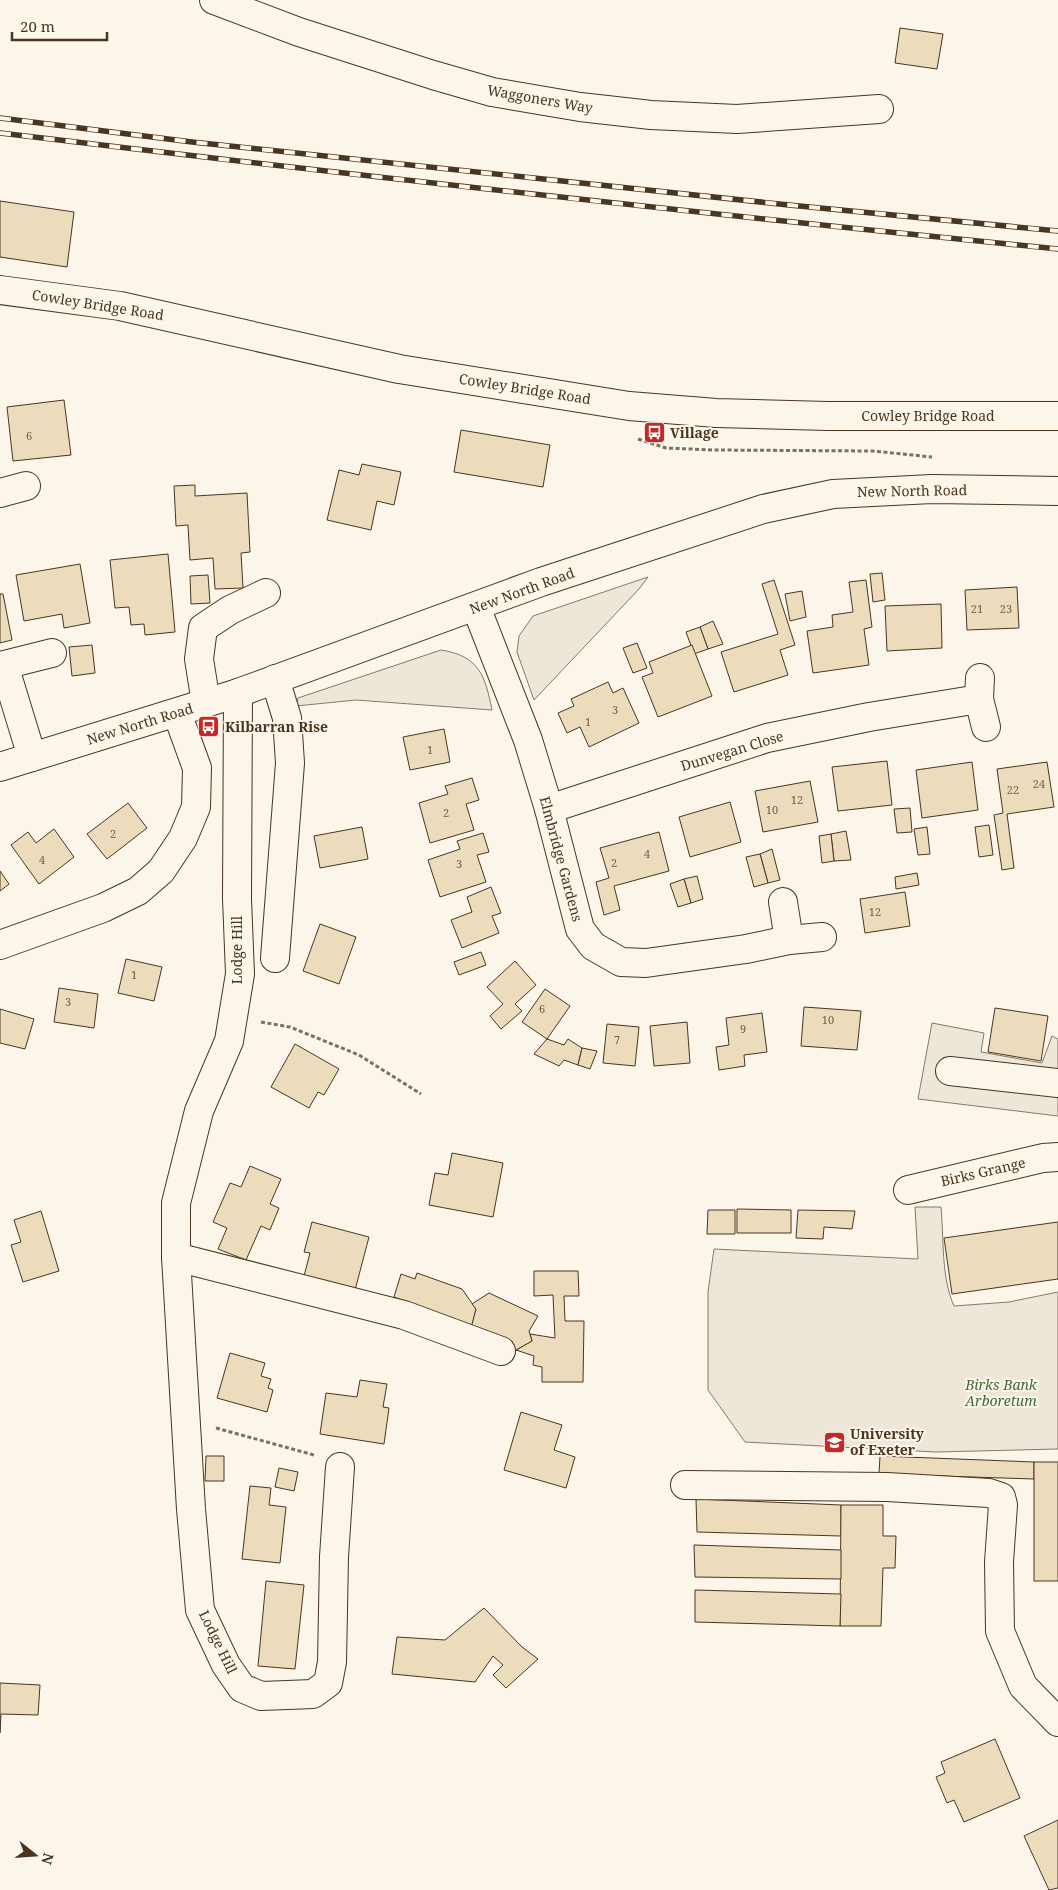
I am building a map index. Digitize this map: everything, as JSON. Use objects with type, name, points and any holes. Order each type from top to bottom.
[{"type":"main road","name":"Waggoners Way","points":[[214,0],[299,32],[433,75],[492,92],[580,107],[652,115],[737,119],[879,109]]},
{"type":"main road","name":"Cowley Bridge Road","points":[[0,290],[120,306],[399,369],[629,406],[716,413],[828,416],[1058,416]]},
{"type":"main road","points":[[0,492],[26,486]]},
{"type":"main road","name":"New North Road","points":[[0,766],[238,693],[541,582],[735,517],[796,501],[833,494],[932,489],[1058,491]]},
{"type":"main road","points":[[206,703],[199,659],[203,628],[230,610],[266,593]]},
{"type":"main road","name":"Elmbridge Gardens","points":[[476,607],[528,740],[549,809],[580,929],[593,946],[621,962],[646,964],[822,936]]},
{"type":"main road","points":[[32,757],[4,665],[52,654]]},
{"type":"main road","points":[[275,958],[290,763],[287,718],[276,679]]},
{"type":"main road","name":"Dunvegan Close","points":[[549,809],[767,738],[869,717],[979,688],[986,727]]},
{"type":"main road","name":"Lodge Hill","points":[[238,693],[237,899],[240,974],[229,1041],[199,1112],[176,1203],[176,1257],[191,1509],[200,1610],[226,1665],[242,1688],[261,1696],[313,1694],[328,1683],[332,1662],[334,1557],[340,1466]]},
{"type":"main road","points":[[0,945],[103,908],[138,891],[161,871],[184,838],[196,808],[197,768],[177,713]]},
{"type":"main road","points":[[783,902],[789,940]]},
{"type":"main road","points":[[950,1072],[1058,1083]]},
{"type":"main road","name":"Birks Grange","points":[[908,1190],[1051,1158]]},
{"type":"main road","points":[[176,1257],[404,1315],[501,1351]]},
{"type":"main road","points":[[685,1485],[887,1487],[989,1493],[1001,1497],[1003,1504],[999,1562],[1000,1631],[1023,1686],[1058,1722]]},
{"type":"path","points":[[233,1017],[290,1027],[359,1055],[422,1094]]},
{"type":"path","points":[[187,1420],[316,1455],[340,1466]]},
{"type":"green space","points":[[648,577],[639,589],[534,700],[517,652],[519,636],[533,616]]},
{"type":"green space","points":[[441,650],[464,657],[478,669],[483,677],[492,710],[356,700],[296,706],[298,698]]},
{"type":"green space","name":"Birks Bank Arboretum","points":[[915,1207],[941,1207],[945,1270],[954,1306],[1009,1302],[1058,1292],[1058,1449],[936,1452],[745,1442],[708,1390],[708,1292],[714,1249],[918,1259]]},
{"type":"shaded area","points":[[932,1023],[984,1033],[981,1052],[1042,1063],[1052,1036],[1058,1039],[1058,1116],[918,1099]]},
{"type":"building","points":[[900,28],[943,34],[937,69],[895,63]]},
{"type":"building","points":[[0,201],[74,212],[67,267],[0,257]]},
{"type":"building","points":[[64,400],[71,455],[13,461],[7,407]]},
{"type":"building","points":[[461,430],[550,445],[543,487],[454,472]]},
{"type":"building","points":[[362,464],[401,472],[394,505],[377,501],[371,530],[327,520],[339,470],[359,475]]},
{"type":"building","points":[[195,485],[195,496],[247,493],[250,552],[241,553],[243,588],[215,589],[213,558],[190,560],[188,525],[176,526],[174,486]]},
{"type":"building","points":[[168,554],[175,632],[145,635],[144,624],[131,625],[129,607],[115,608],[110,560]]},
{"type":"building","points":[[80,564],[90,623],[64,628],[62,614],[24,621],[16,575]]},
{"type":"building","points":[[882,573],[885,600],[873,602],[870,574]]},
{"type":"building","points":[[208,575],[210,603],[191,604],[190,576]]},
{"type":"building","points":[[774,580],[795,645],[780,650],[788,675],[734,692],[721,652],[778,634],[762,584]]},
{"type":"building","points":[[866,580],[872,627],[864,629],[869,665],[813,673],[807,631],[833,627],[832,615],[853,612],[849,582]]},
{"type":"building","points":[[1017,587],[1019,628],[967,630],[965,590]]},
{"type":"building","points":[[802,591],[806,617],[790,621],[785,594]]},
{"type":"building","points":[[0,594],[3,594],[12,640],[0,643]]},
{"type":"building","points":[[941,604],[942,648],[887,651],[885,606]]},
{"type":"building","points":[[713,621],[723,644],[708,649],[700,627]]},
{"type":"building","points":[[700,627],[708,649],[694,654],[686,632]]},
{"type":"building","points":[[637,643],[647,668],[633,673],[623,648]]},
{"type":"building","points":[[92,645],[95,673],[72,676],[69,647]]},
{"type":"building","points":[[692,645],[712,696],[658,717],[642,677],[653,673],[649,662]]},
{"type":"building","points":[[608,682],[613,693],[623,688],[639,723],[589,747],[580,727],[567,733],[558,713],[574,706],[571,699]]},
{"type":"building","points":[[444,729],[450,762],[410,770],[403,737]]},
{"type":"building","points":[[887,761],[892,805],[838,811],[832,767]]},
{"type":"building","points":[[972,762],[978,810],[922,818],[916,770]]},
{"type":"building","points":[[1047,762],[1054,807],[1007,814],[1014,868],[1002,870],[994,815],[1003,813],[997,769]]},
{"type":"building","points":[[472,778],[479,800],[466,804],[474,830],[430,843],[419,803],[448,794],[445,786]]},
{"type":"building","points":[[810,781],[818,822],[763,832],[755,791]]},
{"type":"building","points":[[730,802],[741,842],[690,857],[679,817]]},
{"type":"building","points":[[128,803],[147,828],[107,859],[87,834]]},
{"type":"building","points":[[910,808],[912,832],[897,833],[894,809]]},
{"type":"building","points":[[989,825],[993,855],[979,857],[975,827]]},
{"type":"building","points":[[362,827],[368,859],[320,868],[314,836]]},
{"type":"building","points":[[927,827],[930,854],[918,855],[914,829]]},
{"type":"building","points":[[54,829],[74,857],[39,884],[11,845],[28,832],[36,843]]},
{"type":"building","points":[[846,831],[851,860],[834,861],[831,834]]},
{"type":"building","points":[[659,832],[669,871],[614,886],[620,910],[604,915],[596,882],[609,878],[600,848]]},
{"type":"building","points":[[483,833],[489,852],[477,855],[486,882],[440,897],[428,860],[460,849],[457,841]]},
{"type":"building","points":[[831,834],[834,861],[822,863],[819,836]]},
{"type":"building","points":[[772,849],[780,880],[768,883],[760,854]]},
{"type":"building","points":[[760,854],[768,883],[754,887],[746,857]]},
{"type":"building","points":[[0,871],[9,884],[0,891]]},
{"type":"building","points":[[917,873],[919,885],[896,889],[895,877]]},
{"type":"building","points":[[697,876],[703,899],[691,903],[684,879]]},
{"type":"building","points":[[684,879],[691,903],[678,907],[670,884]]},
{"type":"building","points":[[491,887],[501,913],[492,916],[499,933],[462,948],[451,920],[472,912],[467,897]]},
{"type":"building","points":[[905,892],[910,926],[865,933],[860,899]]},
{"type":"building","points":[[320,924],[356,937],[339,984],[303,971]]},
{"type":"building","points":[[481,952],[486,965],[459,975],[454,962]]},
{"type":"building","points":[[126,959],[162,967],[154,1001],[118,993]]},
{"type":"building","points":[[515,961],[536,985],[515,1004],[522,1011],[501,1029],[490,1016],[503,1004],[487,987]]},
{"type":"building","points":[[59,988],[98,994],[94,1028],[54,1022]]},
{"type":"building","points":[[545,989],[570,1006],[547,1039],[522,1022]]},
{"type":"building","points":[[804,1007],[861,1011],[857,1050],[801,1046]]},
{"type":"building","points":[[995,1008],[1048,1016],[1041,1061],[988,1052]]},
{"type":"building","points":[[0,1009],[34,1019],[25,1049],[0,1043]]},
{"type":"building","points":[[762,1013],[767,1052],[744,1055],[745,1066],[719,1070],[716,1047],[729,1045],[726,1018]]},
{"type":"building","points":[[687,1022],[690,1063],[654,1066],[650,1026]]},
{"type":"building","points":[[607,1024],[639,1027],[635,1066],[603,1063]]},
{"type":"building","points":[[547,1039],[564,1045],[568,1039],[582,1048],[578,1065],[564,1060],[559,1066],[534,1054]]},
{"type":"building","points":[[295,1044],[339,1069],[324,1095],[318,1092],[309,1108],[271,1087]]},
{"type":"building","points":[[582,1048],[597,1051],[590,1069],[578,1065]]},
{"type":"building","points":[[452,1153],[503,1163],[493,1217],[429,1205],[435,1173],[448,1175]]},
{"type":"building","points":[[250,1166],[281,1179],[270,1204],[279,1208],[270,1230],[261,1226],[246,1260],[218,1249],[227,1228],[213,1222],[230,1183],[241,1187]]},
{"type":"building","points":[[737,1209],[791,1210],[791,1233],[737,1233]]},
{"type":"building","points":[[708,1210],[735,1210],[735,1234],[707,1234]]},
{"type":"building","points":[[798,1210],[855,1211],[852,1229],[824,1227],[823,1239],[796,1238]]},
{"type":"building","points":[[41,1211],[59,1271],[23,1282],[11,1245],[21,1242],[14,1220]]},
{"type":"building","points":[[312,1222],[369,1237],[354,1294],[303,1280],[310,1253],[304,1252]]},
{"type":"building","points":[[1058,1222],[1058,1279],[952,1294],[944,1238]]},
{"type":"building","points":[[534,1271],[578,1271],[579,1296],[564,1296],[565,1321],[584,1321],[583,1382],[542,1382],[542,1367],[533,1365],[534,1356],[516,1350],[532,1341],[530,1334],[555,1338],[553,1295],[534,1296]]},
{"type":"building","points":[[417,1273],[462,1289],[476,1309],[471,1329],[394,1297],[401,1274],[415,1279]]},
{"type":"building","points":[[489,1293],[538,1316],[529,1331],[532,1341],[516,1350],[470,1332],[476,1309],[472,1304]]},
{"type":"building","points":[[230,1353],[265,1363],[261,1376],[271,1379],[268,1388],[273,1390],[267,1412],[217,1398]]},
{"type":"building","points":[[360,1380],[387,1384],[383,1407],[389,1408],[384,1444],[320,1434],[326,1393],[357,1397]]},
{"type":"building","points":[[521,1412],[562,1425],[554,1450],[575,1457],[566,1488],[504,1470]]},
{"type":"building","points":[[206,1456],[224,1456],[224,1481],[205,1481]]},
{"type":"building","points":[[880,1456],[1034,1462],[1034,1479],[879,1474]]},
{"type":"building","points":[[1034,1462],[1058,1462],[1058,1581],[1034,1581]]},
{"type":"building","points":[[279,1468],[298,1472],[294,1491],[275,1487]]},
{"type":"building","points":[[250,1486],[271,1488],[269,1505],[286,1507],[280,1563],[242,1559]]},
{"type":"building","points":[[696,1499],[841,1505],[841,1536],[697,1532]]},
{"type":"building","points":[[841,1505],[883,1505],[883,1536],[896,1536],[895,1568],[883,1568],[881,1626],[840,1626]]},
{"type":"building","points":[[694,1545],[841,1550],[841,1579],[695,1577]]},
{"type":"building","points":[[266,1581],[304,1585],[295,1669],[258,1666]]},
{"type":"building","points":[[695,1590],[841,1594],[840,1626],[695,1622]]},
{"type":"building","points":[[484,1608],[522,1647],[538,1659],[506,1688],[493,1675],[503,1665],[493,1656],[475,1682],[392,1674],[397,1637],[445,1640]]},
{"type":"building","points":[[0,1683],[40,1685],[38,1715],[1,1714],[0,1733]]},
{"type":"building","points":[[995,1739],[1020,1798],[964,1822],[954,1800],[947,1803],[936,1777],[945,1773],[941,1762]]},
{"type":"building","points":[[1058,1820],[1058,1888],[1049,1890],[1024,1836]]},
{"type":"railway","points":[[0,118],[192,142],[789,205],[1058,231]]},
{"type":"railway","points":[[0,133],[529,194],[1058,249]]},
{"type":"place","name":"Village","points":[[654,433]]},
{"type":"place","name":"Kilbarran Rise","points":[[209,727]]},
{"type":"place","name":"University of Exeter","points":[[834,1442]]}]
